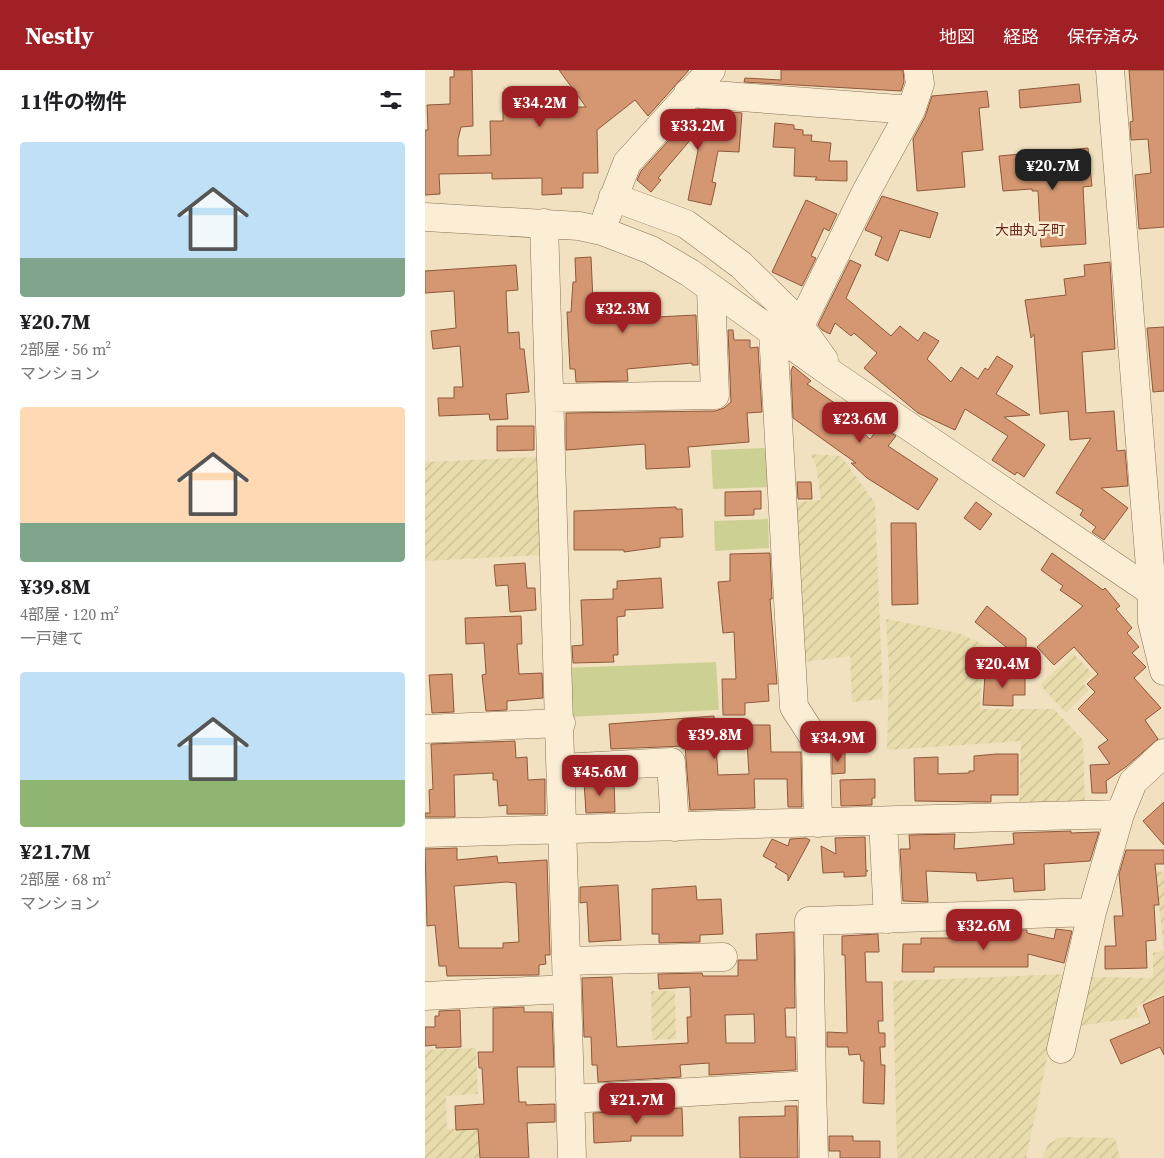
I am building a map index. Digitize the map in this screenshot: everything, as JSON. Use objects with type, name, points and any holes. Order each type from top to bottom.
[{"type":"street","points":[[602,231],[627,163],[688,93],[711,70]]},
{"type":"street","points":[[801,326],[866,192],[911,110],[920,84],[918,70]]},
{"type":"street","points":[[1110,70],[1152,592],[1152,622],[1164,671]]},
{"type":"street","points":[[688,93],[911,110]]},
{"type":"street","points":[[613,198],[686,224],[741,265],[791,314],[835,376]]},
{"type":"street","points":[[425,216],[579,226],[602,231],[651,250],[690,273],[835,376],[1152,592]]},
{"type":"street","points":[[544,223],[561,723],[562,830],[572,1158]]},
{"type":"street","points":[[550,398],[715,395],[711,289]]},
{"type":"street","points":[[773,332],[794,707],[816,741],[818,823]]},
{"type":"street","points":[[425,729],[561,723]]},
{"type":"street","points":[[1061,1050],[1092,912],[1120,814],[1133,782],[1164,753]]},
{"type":"street","points":[[561,768],[671,762],[675,827]]},
{"type":"street","points":[[425,833],[1120,814]]},
{"type":"street","points":[[883,821],[888,919]]},
{"type":"street","points":[[814,1158],[809,921],[1092,912]]},
{"type":"street","points":[[566,961],[723,957]]},
{"type":"street","points":[[425,996],[567,989]]},
{"type":"street","points":[[570,1099],[812,1085]]},
{"type":"shaded area","points":[[810,454],[841,456],[875,503],[883,699],[852,702],[850,656],[797,663],[789,503],[821,500],[816,465]]},
{"type":"shaded area","points":[[538,457],[543,555],[425,561],[425,462]]},
{"type":"shaded area","points":[[886,619],[958,633],[977,641],[1017,668],[982,671],[980,709],[1054,709],[1083,740],[1085,807],[1019,808],[1021,741],[887,750],[889,672]]},
{"type":"shaded area","points":[[1073,653],[1093,674],[1083,683],[1089,690],[1066,713],[1040,685]]},
{"type":"shaded area","points":[[1155,871],[1164,872],[1164,950]]},
{"type":"shaded area","points":[[1164,950],[1164,993],[1136,1006],[1140,1017],[1079,1026],[1091,977],[1153,978],[1153,953]]},
{"type":"shaded area","points":[[1065,974],[1026,1158],[897,1158],[893,981]]},
{"type":"shaded area","points":[[651,991],[675,991],[676,1039],[652,1040]]},
{"type":"shaded area","points":[[476,1048],[478,1094],[446,1096],[447,1129],[478,1128],[480,1158],[425,1158],[425,1050]]},
{"type":"shaded area","points":[[1060,1137],[1115,1138],[1120,1158],[1042,1158],[1048,1145]]},
{"type":"green space","points":[[766,448],[768,487],[713,489],[711,450]]},
{"type":"green space","points":[[768,519],[769,548],[715,551],[714,521]]},
{"type":"green space","points":[[716,662],[719,710],[566,717],[564,668]]},
{"type":"building","points":[[454,70],[472,70],[473,126],[461,127],[458,139],[458,156],[491,155],[490,121],[503,121],[503,92],[520,92],[520,108],[586,107],[559,70],[689,70],[648,116],[635,100],[597,130],[598,173],[583,173],[583,188],[561,188],[562,194],[542,195],[542,178],[492,179],[492,173],[439,174],[440,194],[425,195],[425,130],[428,130],[427,105],[450,104],[450,77],[454,77]]},
{"type":"building","points":[[781,70],[903,70],[904,82],[901,91],[744,82],[745,78],[781,80]]},
{"type":"building","points":[[1129,70],[1164,70],[1164,227],[1139,229],[1135,175],[1151,173],[1148,139],[1131,140],[1130,122],[1133,121]]},
{"type":"building","points":[[1079,84],[1081,102],[1020,108],[1019,90]]},
{"type":"building","points":[[987,91],[989,107],[979,108],[983,150],[962,152],[965,187],[917,191],[913,139],[925,117],[932,96]]},
{"type":"building","points":[[697,109],[742,113],[739,152],[718,151],[712,182],[716,183],[711,205],[688,200],[703,125],[658,178],[661,180],[651,192],[637,180],[641,171]]},
{"type":"building","points":[[775,123],[794,125],[794,129],[803,130],[803,135],[812,135],[811,141],[831,143],[829,161],[847,161],[847,181],[815,180],[817,177],[794,176],[795,148],[773,147]]},
{"type":"building","points":[[1088,148],[1092,186],[1083,187],[1086,244],[1041,247],[1038,191],[1032,191],[1032,189],[1003,191],[999,156]]},
{"type":"building","points":[[882,196],[938,213],[930,238],[900,230],[888,261],[875,255],[882,237],[865,230]]},
{"type":"building","points":[[806,200],[837,214],[829,231],[824,228],[811,256],[816,258],[802,286],[772,272]]},
{"type":"building","points":[[591,257],[593,301],[656,298],[657,317],[696,315],[698,365],[692,365],[692,363],[627,369],[628,381],[576,382],[575,369],[570,369],[567,312],[571,312],[573,282],[576,282],[575,258]]},
{"type":"building","points":[[850,260],[861,265],[846,298],[891,336],[900,326],[918,341],[924,332],[939,341],[927,359],[951,382],[961,367],[978,379],[985,368],[988,370],[997,356],[1013,366],[996,394],[1030,415],[1004,417],[1045,445],[1024,477],[1017,472],[1015,475],[992,460],[1008,436],[965,409],[955,430],[918,413],[864,368],[877,353],[854,333],[851,336],[835,323],[830,334],[822,330],[818,325]]},
{"type":"building","points":[[1110,262],[1115,349],[1082,352],[1086,413],[1114,411],[1117,451],[1125,450],[1128,486],[1101,488],[1128,508],[1104,540],[1092,532],[1096,527],[1080,515],[1083,510],[1056,493],[1091,438],[1070,440],[1068,411],[1040,414],[1034,334],[1031,338],[1025,300],[1066,295],[1064,279],[1085,276],[1084,265]]},
{"type":"building","points":[[516,265],[518,290],[506,291],[508,333],[519,332],[520,349],[524,349],[529,392],[506,394],[508,419],[490,420],[489,414],[439,416],[438,398],[454,398],[454,387],[463,387],[460,346],[433,349],[431,331],[456,328],[454,291],[425,293],[425,271]]},
{"type":"building","points":[[1164,327],[1164,391],[1153,392],[1147,328]]},
{"type":"building","points":[[728,330],[733,330],[734,340],[750,340],[750,348],[758,347],[762,412],[747,413],[749,442],[688,447],[690,467],[646,469],[645,444],[566,450],[566,413],[715,411],[724,408],[731,402]]},
{"type":"building","points":[[793,366],[811,381],[807,384],[852,415],[849,420],[870,439],[880,426],[896,436],[888,446],[938,479],[918,510],[867,478],[851,463],[856,463],[793,418],[791,371]]},
{"type":"building","points":[[497,426],[534,426],[534,450],[497,451]]},
{"type":"building","points":[[797,482],[811,482],[812,499],[798,499]]},
{"type":"building","points":[[761,491],[761,509],[754,509],[754,515],[725,516],[725,492]]},
{"type":"building","points":[[976,502],[992,514],[980,530],[964,518]]},
{"type":"building","points":[[676,507],[676,509],[682,509],[683,537],[660,538],[660,547],[624,552],[624,550],[574,550],[574,511]]},
{"type":"building","points":[[891,523],[916,523],[918,604],[892,605]]},
{"type":"building","points":[[770,553],[772,599],[770,599],[777,684],[768,684],[769,701],[745,703],[745,715],[723,715],[722,679],[736,679],[734,632],[723,633],[718,582],[730,581],[730,554]]},
{"type":"building","points":[[1052,553],[1103,590],[1105,588],[1120,606],[1116,609],[1132,628],[1127,633],[1139,647],[1132,653],[1146,667],[1134,678],[1161,708],[1145,720],[1158,739],[1127,766],[1106,781],[1107,793],[1092,793],[1090,765],[1110,764],[1098,747],[1108,740],[1078,709],[1095,692],[1087,684],[1098,674],[1074,647],[1054,665],[1037,647],[1083,606],[1060,590],[1063,586],[1041,570]]},
{"type":"building","points":[[525,563],[527,588],[535,588],[536,610],[510,612],[508,585],[496,586],[494,565]]},
{"type":"building","points":[[661,578],[663,608],[625,610],[625,616],[617,617],[618,655],[613,655],[614,662],[573,663],[572,646],[583,645],[581,600],[613,599],[613,589],[617,589],[617,581]]},
{"type":"building","points":[[987,606],[1026,638],[1026,663],[975,622]]},
{"type":"building","points":[[521,616],[522,644],[517,644],[519,674],[542,673],[543,698],[507,701],[507,710],[486,711],[482,675],[486,674],[484,643],[466,644],[465,618]]},
{"type":"building","points":[[452,674],[454,712],[432,713],[429,675]]},
{"type":"building","points":[[985,674],[1025,676],[1025,695],[1013,695],[1013,706],[983,705]]},
{"type":"building","points":[[714,716],[718,775],[749,774],[746,725],[770,725],[771,752],[801,752],[802,807],[788,807],[787,779],[754,779],[755,808],[690,810],[685,746],[611,749],[609,724]]},
{"type":"building","points":[[515,741],[516,758],[527,757],[528,780],[545,779],[545,814],[507,814],[507,805],[499,806],[497,780],[493,780],[493,773],[454,775],[455,817],[425,817],[425,813],[430,813],[429,790],[433,789],[431,744]]},
{"type":"building","points":[[832,752],[845,752],[845,773],[832,774]]},
{"type":"building","points":[[1018,754],[1018,795],[991,795],[991,802],[915,801],[914,758],[938,757],[938,774],[969,773],[969,771],[974,771],[974,756]]},
{"type":"building","points":[[875,779],[875,798],[872,798],[872,805],[841,806],[840,780]]},
{"type":"building","points":[[614,781],[615,812],[586,813],[584,782]]},
{"type":"building","points":[[1164,802],[1164,845],[1143,821]]},
{"type":"building","points":[[1071,831],[1071,833],[1099,832],[1090,861],[1044,864],[1045,890],[1014,892],[1013,878],[977,881],[976,873],[926,871],[928,902],[903,901],[900,849],[910,849],[909,835],[955,834],[954,849],[1014,844],[1013,833]]},
{"type":"building","points":[[865,837],[866,870],[868,871],[866,871],[866,876],[844,877],[844,872],[823,873],[821,846],[836,854],[835,838]]},
{"type":"building","points":[[806,838],[810,840],[788,881],[788,875],[775,867],[777,864],[763,856],[772,839],[788,846],[790,839]]},
{"type":"building","points":[[457,848],[457,860],[497,856],[498,863],[547,860],[550,955],[545,955],[546,964],[539,965],[539,975],[447,976],[446,966],[439,966],[435,925],[427,926],[425,849]],"holes":[[[516,883],[519,942],[503,943],[503,948],[459,948],[454,886]]]},
{"type":"building","points":[[1126,850],[1164,850],[1164,864],[1155,864],[1159,905],[1154,905],[1156,940],[1146,941],[1147,968],[1105,969],[1105,946],[1116,946],[1114,916],[1123,916],[1119,874]]},
{"type":"building","points":[[618,885],[621,940],[589,942],[587,902],[580,903],[580,887]]},
{"type":"building","points":[[696,886],[697,900],[721,899],[723,934],[700,935],[700,942],[659,943],[659,934],[652,934],[652,889]]},
{"type":"building","points":[[1056,929],[1072,931],[1064,963],[1028,954],[1028,967],[934,967],[934,972],[902,972],[903,944],[921,944],[921,938],[995,938],[995,935],[1005,935],[1005,930],[1027,930],[1027,933],[1054,939]]},
{"type":"building","points":[[794,932],[795,1008],[785,1008],[786,1037],[795,1037],[796,1070],[709,1075],[709,1063],[680,1065],[681,1077],[598,1082],[597,1065],[592,1065],[591,1037],[584,1037],[582,978],[612,977],[617,1047],[688,1043],[687,1017],[691,1017],[690,987],[659,989],[658,974],[702,973],[703,976],[738,976],[738,960],[757,960],[756,934]],"holes":[[[754,1014],[755,1043],[726,1043],[725,1015]]]},
{"type":"building","points":[[878,934],[879,952],[865,952],[866,982],[882,982],[883,1021],[878,1021],[879,1033],[885,1033],[885,1047],[880,1047],[881,1065],[885,1065],[884,1104],[863,1103],[864,1061],[861,1061],[860,1054],[849,1055],[848,1047],[827,1047],[827,1032],[847,1033],[845,955],[842,955],[842,936]]},
{"type":"building","points":[[1164,996],[1164,1055],[1160,1047],[1121,1064],[1110,1040],[1150,1023],[1143,1005]]},
{"type":"building","points":[[524,1007],[524,1012],[552,1012],[554,1067],[517,1067],[519,1102],[526,1102],[526,1105],[555,1104],[555,1122],[527,1123],[529,1158],[480,1158],[478,1129],[456,1130],[455,1106],[484,1104],[482,1068],[479,1068],[478,1052],[493,1052],[493,1008]]},
{"type":"building","points":[[460,1010],[461,1047],[436,1048],[436,1045],[425,1046],[425,1027],[435,1027],[435,1016],[439,1016],[439,1011]]},
{"type":"building","points":[[785,1106],[797,1106],[798,1158],[740,1158],[739,1117],[785,1116]]},
{"type":"building","points":[[682,1108],[683,1136],[631,1136],[631,1141],[594,1143],[593,1113]]},
{"type":"building","points":[[829,1136],[853,1136],[853,1141],[880,1141],[880,1158],[840,1158],[840,1151],[829,1151]]},
{"type":"district","name":"大曲丸子町","points":[[1030,230]]}]
